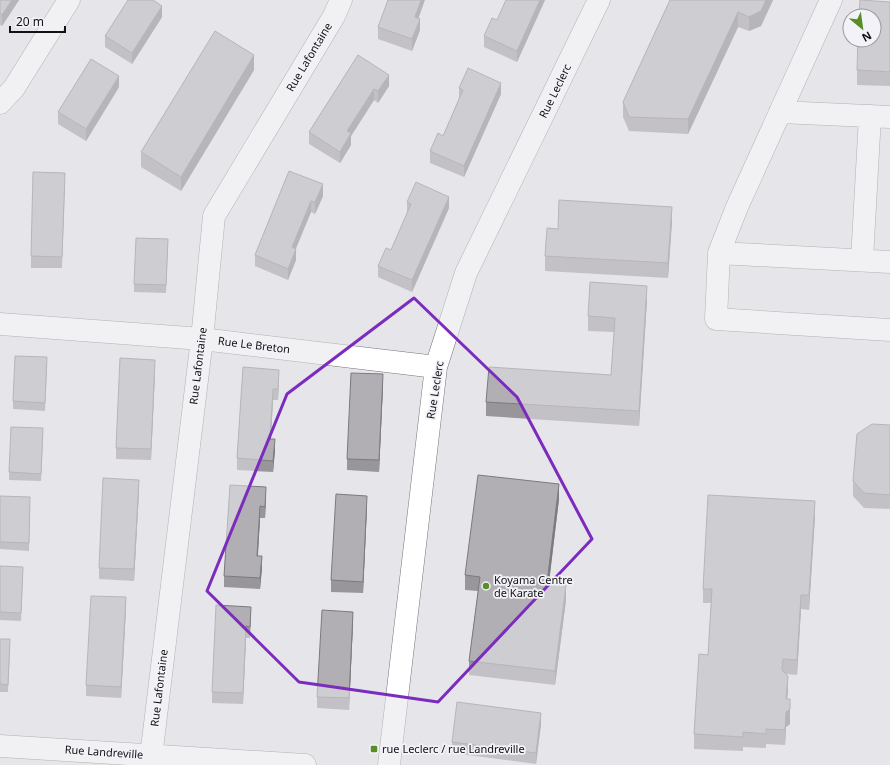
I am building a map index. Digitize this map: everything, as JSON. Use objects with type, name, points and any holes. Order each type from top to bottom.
[{"type":"street","points":[[0,103],[14,88],[69,0]]},
{"type":"street","name":"Rue Lafontaine","points":[[151,760],[202,339],[214,216],[334,16],[340,0]]},
{"type":"street","name":"Rue Leclerc","points":[[389,765],[436,367],[466,273],[599,0]]},
{"type":"street","points":[[831,0],[737,207],[719,253],[716,319],[890,330]]},
{"type":"street","points":[[780,112],[880,116],[862,260]]},
{"type":"street","points":[[719,253],[890,262]]},
{"type":"street","name":"Rue Le Breton","points":[[0,324],[202,339],[436,367]]},
{"type":"street","name":"Rue Landreville","points":[[0,746],[151,760],[304,765]]},
{"type":"highlighted area","points":[[414,298],[517,397],[592,539],[438,702],[299,682],[207,591],[287,394]]},
{"type":"building","points":[[0,0],[12,0],[2,15],[0,13]]},
{"type":"building","points":[[128,0],[153,0],[162,6],[132,53],[105,36]]},
{"type":"building","points":[[388,0],[421,0],[415,17],[420,19],[412,39],[378,27]]},
{"type":"building","points":[[506,0],[540,0],[517,51],[484,36],[492,18],[497,20]]},
{"type":"building","points":[[670,0],[766,0],[761,11],[749,17],[738,12],[688,119],[629,117],[623,102]]},
{"type":"building","points":[[860,0],[890,2],[890,72],[857,70],[858,48],[882,48],[882,8],[860,8]]},
{"type":"building","points":[[215,31],[254,55],[181,177],[141,152]]},
{"type":"building","points":[[358,55],[389,75],[378,91],[374,89],[347,131],[351,133],[340,152],[309,132]]},
{"type":"building","points":[[91,59],[119,76],[86,129],[58,112]]},
{"type":"building","points":[[468,68],[501,83],[464,166],[430,151],[438,133],[443,136],[463,90],[459,88]]},
{"type":"building","points":[[289,171],[323,184],[315,202],[311,201],[292,247],[296,249],[288,269],[255,255]]},
{"type":"building","points":[[33,172],[65,173],[62,257],[31,256]]},
{"type":"building","points":[[416,182],[449,197],[412,280],[378,266],[386,248],[391,250],[411,204],[407,202]]},
{"type":"building","points":[[559,200],[672,207],[668,263],[545,256],[547,228],[558,229]]},
{"type":"building","points":[[136,238],[168,239],[166,285],[134,284]]},
{"type":"building","points":[[590,282],[647,286],[639,411],[486,402],[489,367],[611,375],[615,318],[588,316]]},
{"type":"building","points":[[15,356],[47,357],[45,403],[13,401]]},
{"type":"building","points":[[120,358],[155,360],[151,449],[116,448]]},
{"type":"building","points":[[243,367],[279,370],[278,389],[273,389],[270,439],[275,439],[273,461],[237,458]]},
{"type":"building","points":[[351,373],[383,374],[379,460],[347,459]]},
{"type":"building","points":[[872,424],[890,425],[890,495],[864,493],[853,481],[857,434]]},
{"type":"building","points":[[11,427],[43,428],[41,474],[9,472]]},
{"type":"building","points":[[478,475],[559,484],[547,583],[566,585],[555,671],[469,661],[480,577],[465,575]]},
{"type":"building","points":[[103,478],[139,480],[134,569],[99,568]]},
{"type":"building","points":[[230,485],[266,487],[265,507],[260,506],[257,556],[262,556],[260,578],[224,576]]},
{"type":"building","points":[[336,494],[367,496],[363,582],[331,580]]},
{"type":"building","points":[[708,495],[815,501],[809,595],[801,595],[797,660],[783,659],[782,670],[788,676],[786,699],[790,699],[790,709],[786,712],[785,730],[766,729],[766,734],[743,732],[743,737],[694,734],[699,654],[708,655],[712,589],[703,589]]},
{"type":"building","points":[[0,496],[30,497],[29,543],[0,542]]},
{"type":"building","points":[[0,566],[23,567],[21,613],[0,612]]},
{"type":"building","points":[[91,596],[126,597],[121,687],[86,685]]},
{"type":"building","points":[[216,605],[251,607],[250,627],[246,626],[243,693],[212,692]]},
{"type":"building","points":[[322,610],[353,612],[349,698],[317,697]]},
{"type":"building","points":[[0,639],[10,639],[8,685],[0,684]]},
{"type":"building","points":[[457,702],[541,713],[536,753],[452,742]]},
{"type":"place","name":"Koyama Centre de Karate","points":[[486,586]]},
{"type":"place","name":"rue Leclerc / rue Landreville","points":[[374,749]]}]
